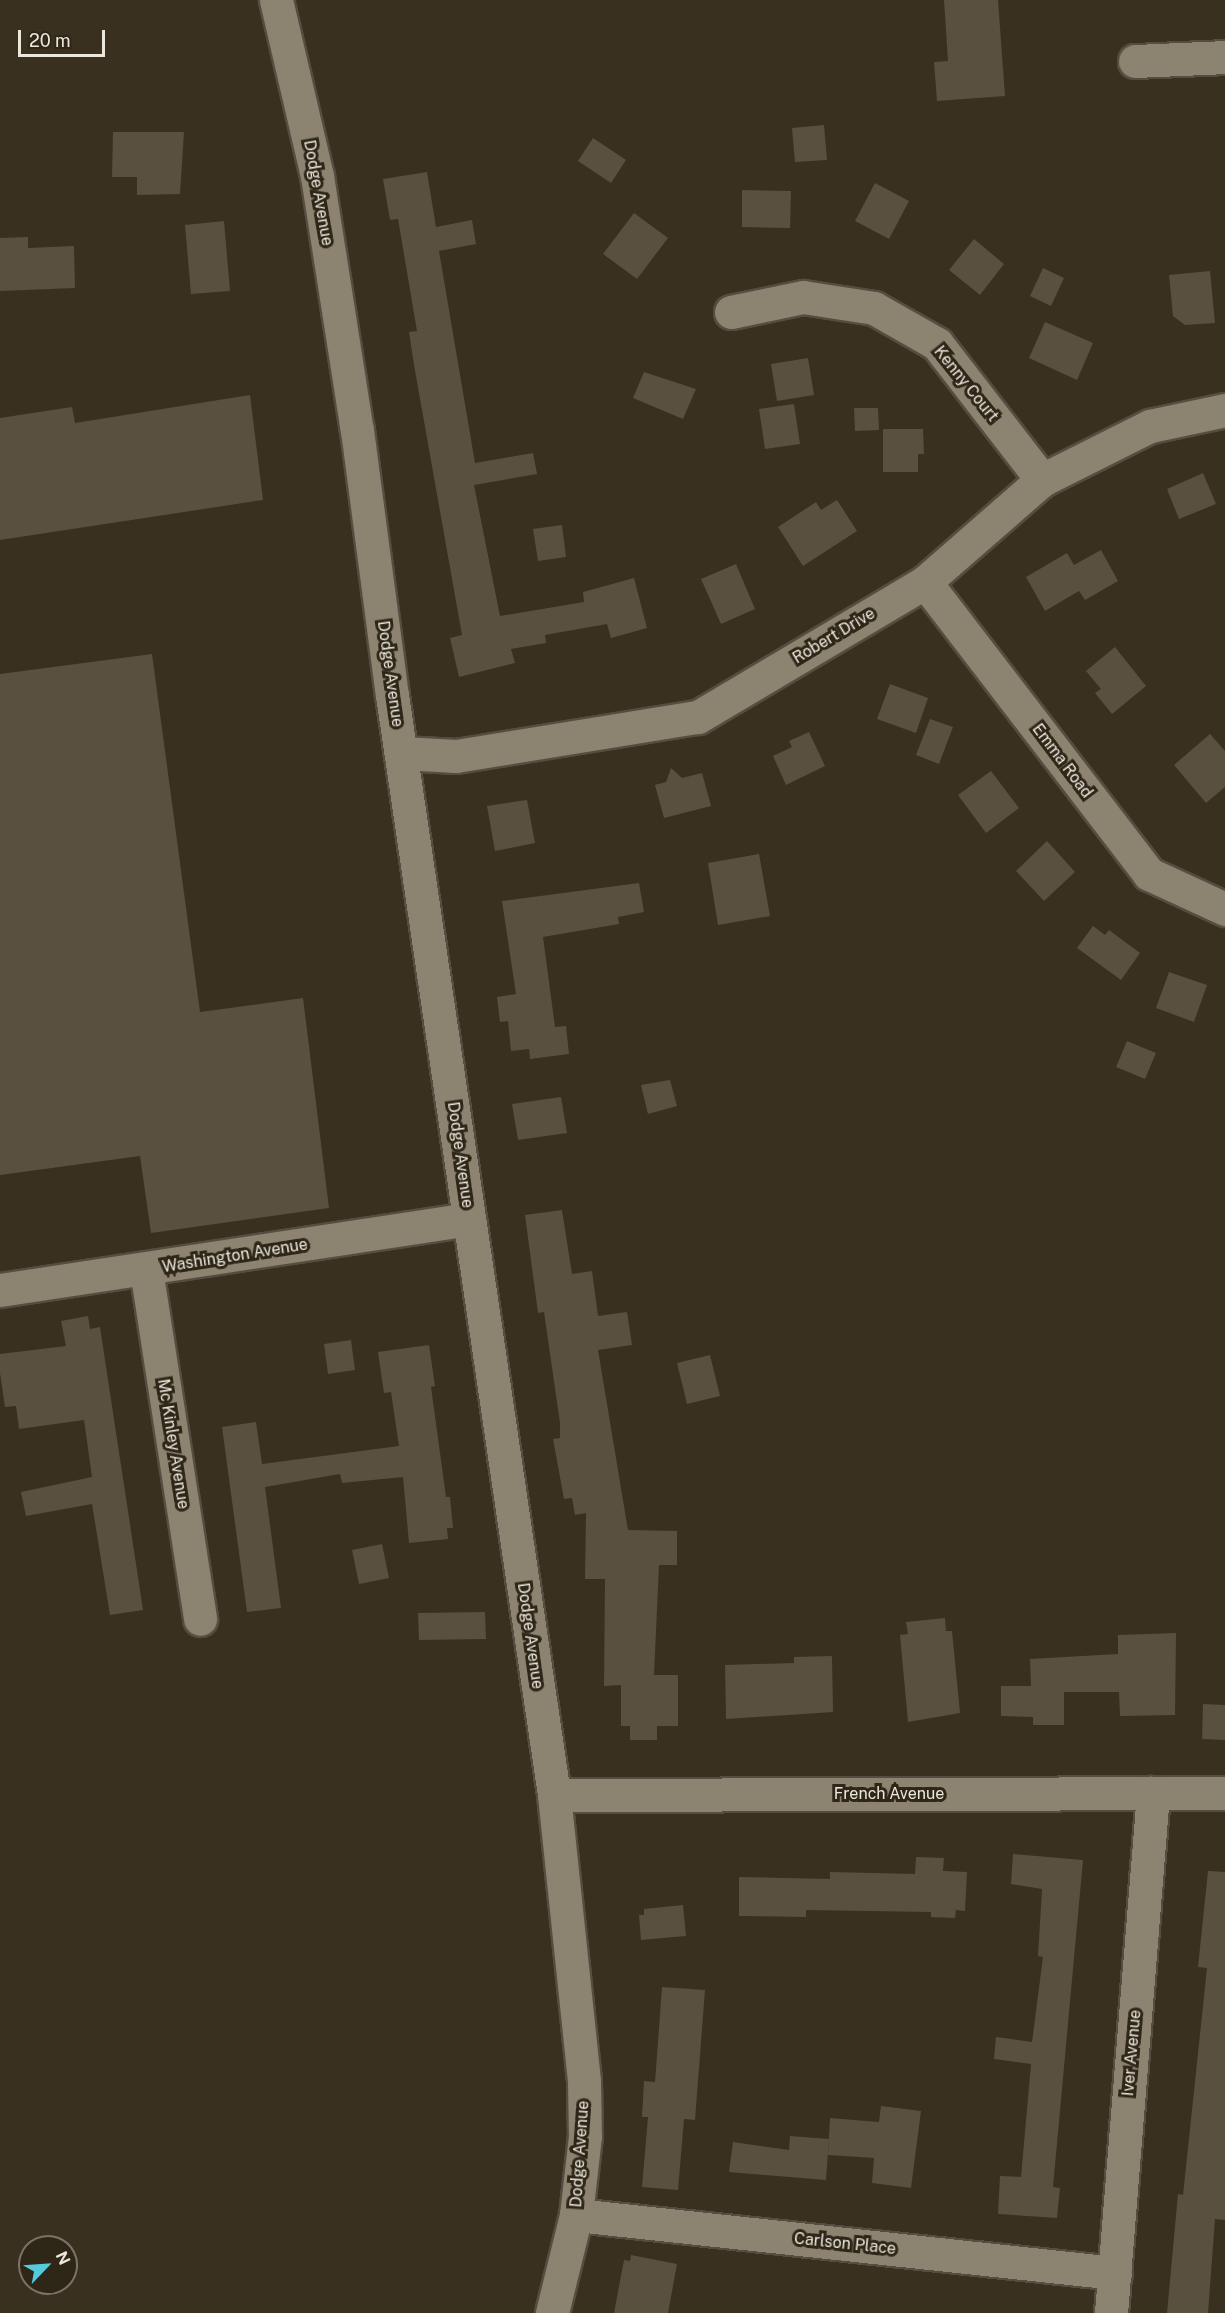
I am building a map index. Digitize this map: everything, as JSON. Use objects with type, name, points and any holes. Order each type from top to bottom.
[{"type":"street","name":"Dodge Avenue","points":[[276,0],[317,176],[554,1795],[584,2081],[585,2136],[576,2215],[552,2313]]},
{"type":"street","points":[[1135,60],[1225,57]]},
{"type":"street","name":"Kenny Court","points":[[731,312],[803,297],[874,308],[937,344],[1042,480]]},
{"type":"street","name":"Robert Drive","points":[[402,753],[456,756],[698,717],[925,582],[1042,480],[1150,426],[1225,410]]},
{"type":"street","name":"Emma Road","points":[[925,582],[1149,874],[1225,909]]},
{"type":"street","name":"Washington Avenue","points":[[0,1290],[469,1219]]},
{"type":"street","name":"Mc Kinley Avenue","points":[[146,1269],[200,1620]]},
{"type":"street","name":"Iver Avenue","points":[[1111,2313],[1153,1793]]},
{"type":"street","name":"French Avenue","points":[[554,1795],[1225,1793]]},
{"type":"street","name":"Carlson Place","points":[[576,2215],[1115,2272]]},
{"type":"building","points":[[944,0],[998,0],[1005,96],[937,101],[934,62],[948,61]]},
{"type":"building","points":[[824,125],[827,160],[795,162],[792,128]]},
{"type":"building","points":[[113,132],[184,132],[180,194],[137,195],[137,177],[112,177]]},
{"type":"building","points":[[593,138],[626,160],[611,183],[578,161]]},
{"type":"building","points":[[427,172],[436,227],[472,220],[476,244],[439,251],[475,463],[533,453],[537,474],[474,485],[500,616],[584,602],[583,592],[634,578],[647,628],[611,638],[607,624],[545,635],[546,643],[511,649],[515,663],[459,677],[450,638],[462,635],[409,332],[417,331],[398,219],[390,220],[383,179]]},
{"type":"building","points":[[875,183],[909,201],[889,239],[855,221]]},
{"type":"building","points":[[742,190],[791,191],[790,228],[742,227]]},
{"type":"building","points":[[634,213],[668,238],[637,279],[603,254]]},
{"type":"building","points":[[224,221],[230,291],[191,294],[185,225]]},
{"type":"building","points":[[28,237],[28,248],[74,246],[75,288],[0,291],[0,238]]},
{"type":"building","points":[[974,239],[1004,264],[980,295],[949,270]]},
{"type":"building","points":[[1043,268],[1064,278],[1051,306],[1030,296]]},
{"type":"building","points":[[1210,271],[1215,323],[1185,325],[1173,316],[1169,275]]},
{"type":"building","points":[[1045,322],[1093,343],[1077,380],[1029,358]]},
{"type":"building","points":[[808,358],[814,395],[777,401],[771,364]]},
{"type":"building","points":[[644,372],[696,389],[683,419],[633,398]]},
{"type":"building","points":[[250,395],[263,500],[0,540],[0,418],[72,407],[75,423]]},
{"type":"building","points":[[794,404],[800,444],[765,449],[759,409]]},
{"type":"building","points":[[854,408],[878,408],[879,430],[855,431]]},
{"type":"building","points":[[883,429],[923,429],[924,454],[918,454],[918,472],[883,472]]},
{"type":"building","points":[[1203,473],[1216,504],[1179,519],[1167,489]]},
{"type":"building","points":[[837,500],[857,531],[803,566],[778,527],[816,502],[821,510]]},
{"type":"building","points":[[562,525],[566,557],[538,561],[533,529]]},
{"type":"building","points":[[1101,550],[1118,581],[1085,600],[1079,591],[1045,611],[1026,577],[1067,553],[1074,565]]},
{"type":"building","points":[[736,564],[755,609],[721,624],[701,579]]},
{"type":"building","points":[[1115,647],[1146,686],[1112,714],[1095,693],[1101,689],[1086,671]]},
{"type":"building","points":[[152,654],[200,1012],[303,998],[329,1208],[151,1233],[140,1156],[0,1175],[0,674]]},
{"type":"building","points":[[890,684],[928,698],[916,733],[877,719]]},
{"type":"building","points":[[930,719],[953,727],[939,764],[916,755]]},
{"type":"building","points":[[809,732],[825,766],[786,785],[773,756],[792,747],[789,741]]},
{"type":"building","points":[[1210,734],[1225,751],[1225,787],[1206,803],[1174,765]]},
{"type":"building","points":[[671,768],[682,778],[702,773],[711,806],[664,818],[655,785],[666,782]]},
{"type":"building","points":[[991,771],[1019,808],[986,833],[958,795]]},
{"type":"building","points":[[527,800],[535,843],[495,851],[487,806]]},
{"type":"building","points":[[1047,841],[1075,872],[1044,901],[1016,871]]},
{"type":"building","points":[[759,854],[770,916],[718,925],[708,863]]},
{"type":"building","points":[[639,883],[644,912],[618,917],[619,924],[543,937],[555,1027],[566,1026],[569,1054],[530,1059],[529,1049],[511,1051],[508,1021],[500,1022],[497,997],[516,994],[502,901]]},
{"type":"building","points":[[1093,926],[1105,935],[1109,930],[1140,953],[1121,980],[1077,948]]},
{"type":"building","points":[[1169,972],[1207,985],[1194,1022],[1156,1008]]},
{"type":"building","points":[[1127,1041],[1156,1053],[1145,1079],[1116,1067]]},
{"type":"building","points":[[670,1080],[677,1106],[648,1114],[641,1085]]},
{"type":"building","points":[[561,1097],[567,1133],[518,1140],[512,1104]]},
{"type":"building","points":[[562,1210],[572,1274],[592,1271],[598,1316],[627,1312],[632,1345],[598,1350],[628,1530],[677,1531],[677,1565],[659,1565],[654,1675],[678,1675],[678,1726],[657,1726],[657,1740],[630,1740],[630,1726],[621,1726],[621,1685],[604,1686],[605,1579],[585,1579],[586,1513],[575,1515],[572,1498],[564,1499],[553,1439],[560,1438],[560,1423],[544,1312],[538,1313],[525,1215]]},
{"type":"building","points":[[88,1316],[90,1329],[100,1327],[143,1610],[110,1615],[92,1504],[26,1516],[21,1492],[92,1477],[84,1420],[19,1429],[16,1406],[5,1407],[0,1373],[0,1354],[66,1346],[61,1321]]},
{"type":"building","points":[[351,1340],[355,1370],[328,1374],[324,1344]]},
{"type":"building","points":[[429,1345],[435,1386],[431,1387],[446,1497],[450,1497],[453,1528],[447,1528],[448,1539],[409,1543],[403,1477],[342,1483],[340,1474],[265,1487],[281,1608],[247,1612],[222,1427],[256,1422],[262,1464],[399,1446],[391,1392],[384,1393],[378,1352]]},
{"type":"building","points":[[710,1355],[720,1396],[687,1404],[677,1363]]},
{"type":"building","points":[[382,1544],[389,1578],[359,1584],[352,1550]]},
{"type":"building","points":[[485,1612],[486,1639],[419,1640],[418,1613]]},
{"type":"building","points":[[945,1618],[946,1631],[952,1631],[960,1713],[908,1722],[900,1635],[908,1634],[906,1622]]},
{"type":"building","points":[[1176,1633],[1175,1715],[1120,1716],[1119,1692],[1064,1692],[1064,1725],[1033,1725],[1033,1717],[1001,1716],[1001,1686],[1031,1686],[1030,1659],[1118,1654],[1118,1635]]},
{"type":"building","points":[[832,1656],[833,1712],[726,1719],[725,1665],[794,1663],[794,1657]]},
{"type":"building","points":[[1203,1704],[1225,1705],[1225,1740],[1202,1739]]},
{"type":"building","points":[[1013,1854],[1083,1860],[1053,2187],[1060,2188],[1057,2218],[998,2214],[1000,2176],[1021,2177],[1031,2064],[994,2059],[996,2037],[1032,2042],[1043,1957],[1038,1956],[1042,1889],[1011,1884]]},
{"type":"building","points":[[916,1857],[944,1858],[943,1871],[967,1872],[965,1911],[956,1910],[955,1918],[931,1917],[931,1912],[806,1910],[806,1917],[739,1916],[739,1877],[830,1879],[830,1872],[915,1874]]},
{"type":"building","points":[[1208,1871],[1225,1872],[1225,2220],[1215,2219],[1208,2313],[1167,2313],[1178,2194],[1183,2195],[1207,1968],[1198,1967]]},
{"type":"building","points":[[683,1905],[686,1936],[641,1940],[639,1915],[644,1915],[644,1909]]},
{"type":"building","points":[[662,1987],[705,1990],[695,2120],[684,2119],[678,2190],[642,2187],[648,2117],[642,2117],[644,2081],[655,2082]]},
{"type":"building","points":[[881,2106],[921,2111],[911,2188],[872,2183],[874,2158],[828,2155],[830,2118],[879,2122]]},
{"type":"building","points":[[790,2136],[829,2139],[826,2180],[729,2172],[733,2142],[789,2150]]},
{"type":"building","points":[[631,2255],[677,2264],[668,2313],[614,2313],[624,2260],[630,2261]]}]
